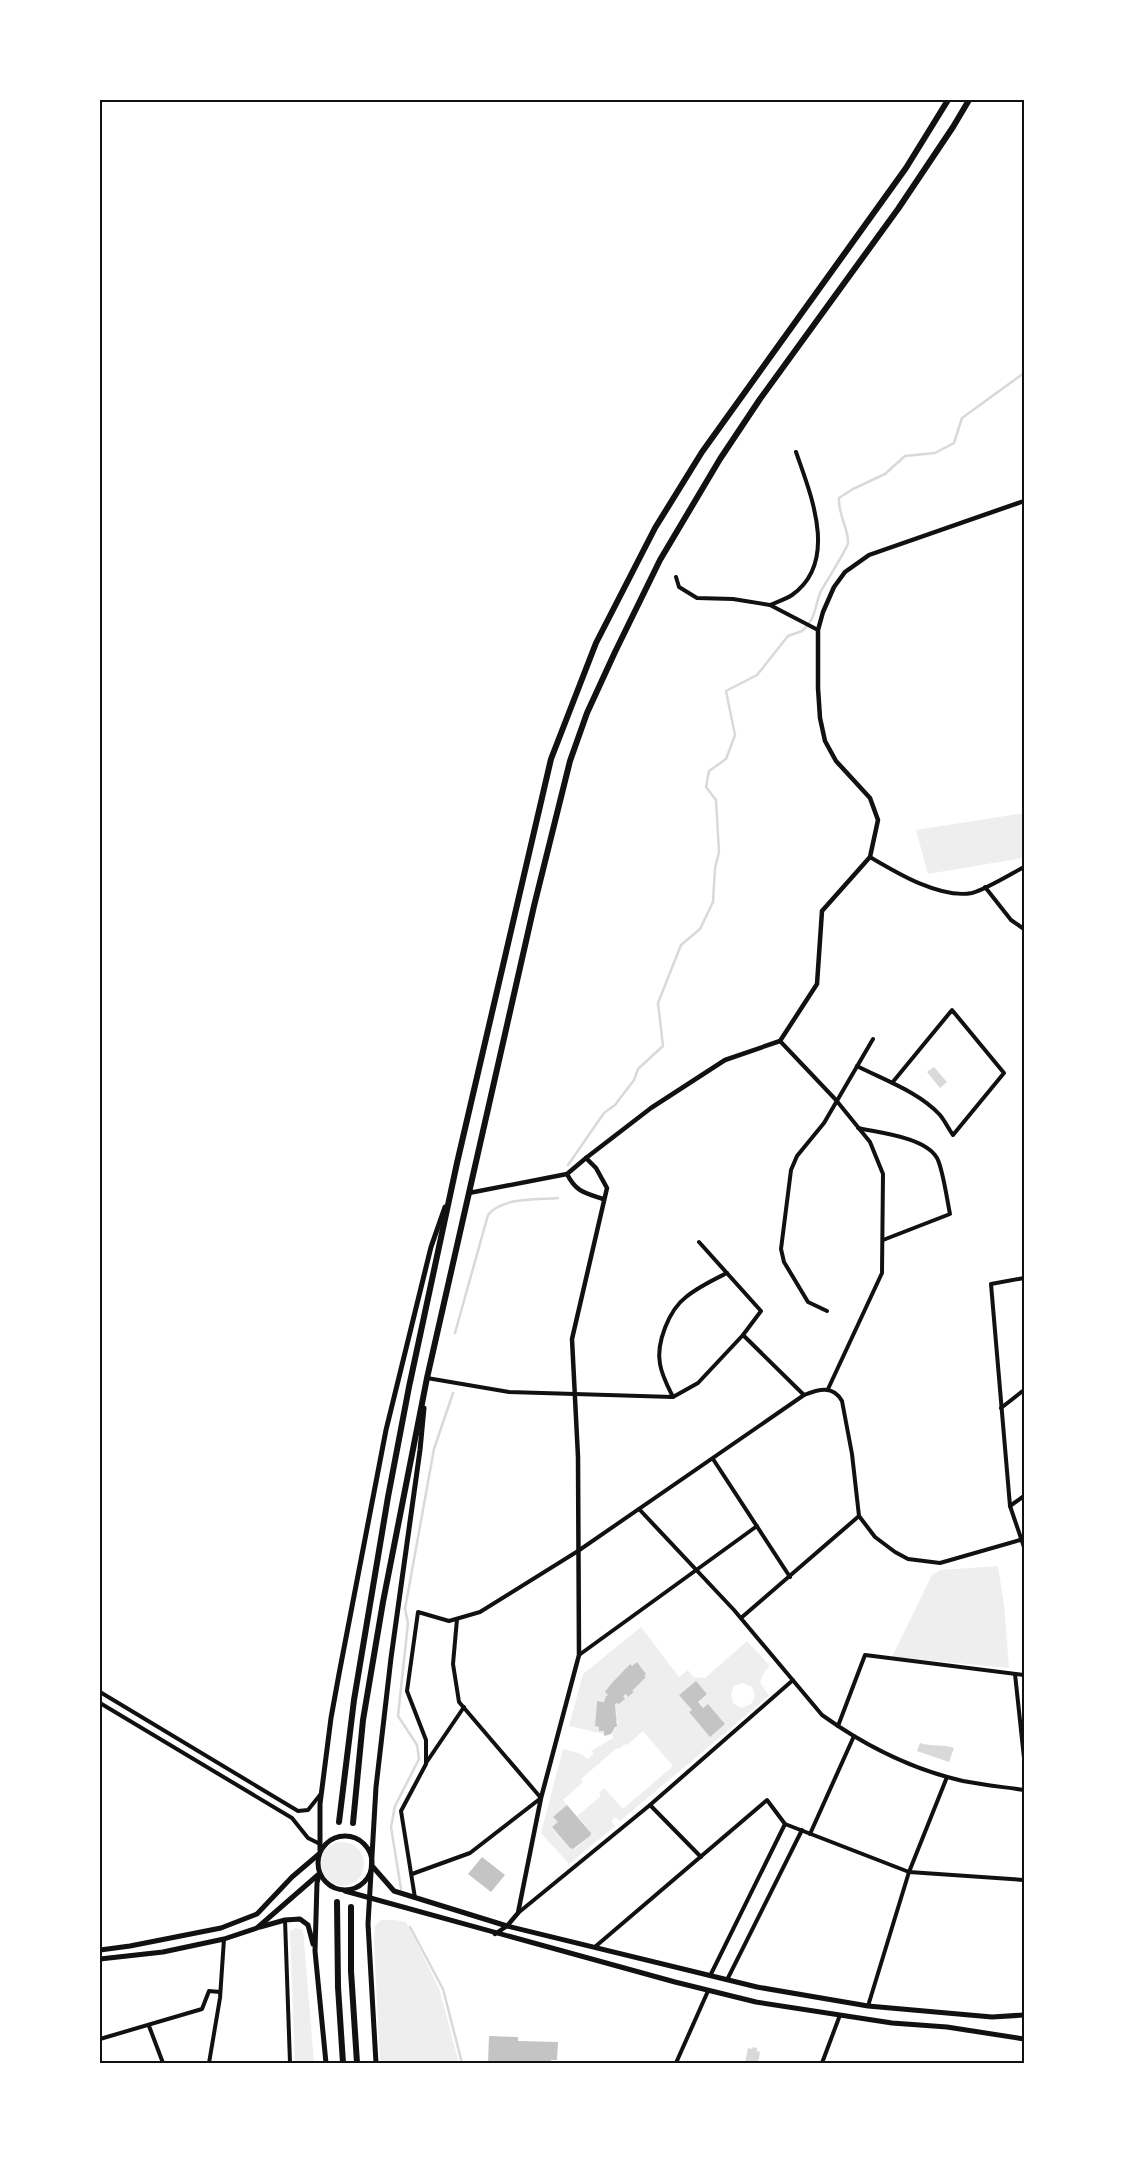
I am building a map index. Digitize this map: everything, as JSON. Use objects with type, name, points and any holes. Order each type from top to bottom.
[{"type":"highway","points":[[339,1822],[354,1700],[388,1496],[411,1377],[452,1188],[551,759],[596,643],[655,528],[702,452],[906,168],[948,100]]},
{"type":"highway","points":[[352,1823],[363,1720],[382,1602],[426,1381],[534,906],[570,761],[587,713],[660,560],[720,459],[766,392],[898,210],[969,100]]},
{"type":"highway","points":[[337,1902],[336,1948],[343,2063]]},
{"type":"highway","points":[[351,1907],[351,1971],[357,2063]]},
{"type":"main road","points":[[452,1188],[431,1247],[386,1430],[331,1718],[322,1793],[320,1852],[317,1863],[320,1874],[329,1886],[345,1891],[369,1896],[496,1934],[708,1991],[756,2002],[892,2023],[947,2027],[1024,2040]]},
{"type":"main road","points":[[376,2063],[370,1977],[369,1896],[373,1867],[377,1778],[391,1658],[420,1450],[426,1381]]},
{"type":"main road","points":[[100,1950],[221,1928],[257,1914],[330,1840],[338,1837],[356,1838],[369,1849],[373,1867],[394,1892],[507,1926],[596,1946],[757,1987],[868,2006],[992,2017],[1023,2014]]},
{"type":"main road","points":[[345,1891],[355,1889],[363,1884],[370,1876],[373,1867]]},
{"type":"main road","points":[[257,1928],[320,1874]]},
{"type":"main road","points":[[320,1874],[317,1883],[315,1951],[326,2063]]},
{"type":"main road","points":[[100,1959],[163,1952],[224,1939],[285,1920],[300,1919],[305,1921],[315,1951]]},
{"type":"street","points":[[770,604],[791,596],[807,580],[814,566],[817,551],[817,528],[808,488],[796,452]]},
{"type":"street","points":[[469,1193],[567,1174],[651,1108],[725,1060],[780,1041],[817,984],[822,911],[870,857],[878,820],[870,798],[836,762],[825,741],[821,726],[818,688],[818,630],[834,586],[845,572],[869,555],[1024,501]]},
{"type":"street","points":[[676,577],[679,587],[697,598],[733,599],[770,604],[818,630]]},
{"type":"street","points":[[870,857],[899,874],[950,894],[973,893],[1024,867]]},
{"type":"street","points":[[985,887],[1010,920],[1024,930]]},
{"type":"street","points":[[857,1066],[892,1083],[931,1106],[941,1116],[952,1135],[1004,1073],[952,1010],[892,1083]]},
{"type":"street","points":[[827,1311],[808,1302],[784,1262],[781,1249],[791,1170],[797,1156],[824,1123],[872,1039]]},
{"type":"street","points":[[780,1041],[836,1100],[870,1142],[883,1174],[882,1273],[828,1389]]},
{"type":"street","points":[[858,1128],[916,1142],[930,1149],[937,1159],[950,1214],[883,1240]]},
{"type":"street","points":[[518,1913],[541,1798],[579,1655],[576,1394],[572,1339],[607,1188],[596,1168],[586,1158]]},
{"type":"street","points":[[567,1174],[573,1185],[583,1193],[603,1199]]},
{"type":"street","points":[[426,1381],[509,1392],[672,1397],[698,1383],[743,1335],[761,1311],[699,1242]]},
{"type":"street","points":[[672,1397],[660,1363],[665,1330],[676,1308],[684,1298],[700,1286],[727,1273]]},
{"type":"street","points":[[1024,1278],[991,1284],[1010,1506],[1020,1540],[1024,1547]]},
{"type":"street","points":[[743,1335],[804,1395]]},
{"type":"street","points":[[426,1764],[426,1740],[407,1691],[418,1612],[449,1621],[480,1612],[578,1551],[804,1395],[828,1389],[838,1395],[844,1408],[859,1516],[875,1537],[895,1552],[908,1559],[942,1563],[1020,1540]]},
{"type":"street","points":[[1001,1408],[1024,1390]]},
{"type":"street","points":[[713,1459],[790,1577]]},
{"type":"street","points":[[1010,1506],[1024,1496]]},
{"type":"street","points":[[639,1509],[741,1618],[822,1715],[854,1736],[925,1770],[964,1781],[1024,1790]]},
{"type":"street","points":[[741,1618],[859,1516]]},
{"type":"street","points":[[579,1655],[757,1526]]},
{"type":"street","points":[[457,1619],[453,1664],[459,1702],[541,1798]]},
{"type":"street","points":[[838,1726],[865,1655],[1024,1674]]},
{"type":"street","points":[[1015,1674],[1024,1758]]},
{"type":"street","points":[[496,1934],[507,1926],[518,1913],[650,1805],[793,1680]]},
{"type":"street","points":[[100,1692],[298,1811],[308,1810],[322,1793]]},
{"type":"street","points":[[100,1703],[292,1818],[308,1838],[320,1844]]},
{"type":"street","points":[[416,1898],[401,1811],[426,1764],[464,1707]]},
{"type":"street","points":[[810,1834],[854,1736]]},
{"type":"street","points":[[868,2006],[909,1872],[948,1776]]},
{"type":"street","points":[[412,1874],[470,1853],[541,1798]]},
{"type":"street","points":[[596,1946],[767,1800],[785,1824],[909,1872],[1024,1880]]},
{"type":"street","points":[[650,1805],[701,1857]]},
{"type":"street","points":[[710,1976],[785,1824]]},
{"type":"street","points":[[727,1980],[802,1830]]},
{"type":"street","points":[[285,1920],[290,2063]]},
{"type":"street","points":[[210,2063],[220,1992],[224,1939]]},
{"type":"street","points":[[676,2063],[708,1991]]},
{"type":"street","points":[[100,2039],[202,2009],[209,1992],[220,1992]]},
{"type":"street","points":[[822,2063],[840,2015]]},
{"type":"street","points":[[149,2026],[163,2063]]},
{"type":"shaded area","points":[[1024,813],[1024,850],[1022,858],[928,874],[916,830]]},
{"type":"shaded area","points":[[934,1067],[947,1082],[940,1088],[927,1072]]},
{"type":"shaded area","points":[[998,1566],[1004,1605],[1009,1668],[892,1657],[932,1575],[941,1570]]},
{"type":"shaded area","points":[[641,1627],[679,1677],[688,1670],[693,1677],[705,1678],[747,1641],[770,1666],[765,1671],[760,1682],[769,1696],[620,1821],[615,1817],[611,1821],[615,1826],[569,1864],[541,1833],[563,1749],[582,1754],[587,1759],[594,1754],[591,1751],[613,1738],[612,1732],[617,1727],[618,1721],[615,1720],[617,1712],[614,1711],[617,1703],[619,1704],[625,1699],[623,1696],[626,1694],[629,1696],[633,1693],[632,1691],[645,1678],[646,1674],[637,1662],[632,1666],[629,1664],[606,1696],[604,1702],[597,1701],[595,1726],[599,1727],[599,1731],[604,1731],[604,1734],[569,1726],[583,1674]],"holes":[[[696,1681],[707,1694],[698,1702],[703,1708],[708,1704],[725,1724],[710,1736],[689,1712],[692,1710],[679,1695]],[[743,1683],[752,1687],[755,1696],[751,1704],[741,1708],[733,1703],[731,1695],[734,1686]],[[643,1731],[673,1766],[623,1809],[604,1788],[599,1793],[601,1796],[577,1816],[590,1831],[590,1836],[575,1849],[570,1848],[552,1828],[558,1822],[554,1817],[567,1805],[563,1800],[583,1782],[581,1779],[617,1748],[619,1749],[625,1744],[627,1745]]]},
{"type":"shaded area","points":[[920,1743],[954,1748],[949,1762],[917,1751]]},
{"type":"shaded area","points":[[342,1842],[354,1846],[360,1852],[364,1864],[360,1876],[354,1882],[342,1886],[330,1882],[324,1876],[320,1864],[324,1852],[330,1846]]},
{"type":"shaded area","points":[[381,1920],[406,1922],[439,1988],[459,2063],[380,2063],[374,1941],[375,1926]]},
{"type":"shaded area","points":[[296,1928],[303,1930],[314,2063],[295,2063],[290,1931]]},
{"type":"shaded area","points":[[753,2047],[757,2048],[757,2051],[760,2052],[758,2063],[745,2063],[748,2048],[752,2049]]},
{"type":"building","points":[[637,1662],[646,1674],[644,1676],[646,1677],[632,1691],[634,1692],[628,1697],[626,1694],[623,1696],[625,1699],[615,1705],[617,1727],[615,1727],[611,1734],[604,1736],[604,1731],[599,1731],[599,1727],[595,1726],[597,1701],[604,1702],[608,1695],[605,1692],[611,1684],[630,1664],[632,1666]]},
{"type":"building","points":[[696,1681],[707,1694],[698,1702],[703,1708],[708,1704],[725,1724],[710,1737],[689,1712],[692,1710],[679,1695]]},
{"type":"building","points":[[567,1805],[591,1833],[590,1836],[573,1849],[552,1827],[558,1822],[553,1817]]},
{"type":"building","points":[[482,1857],[505,1875],[491,1892],[468,1874]]},
{"type":"building","points":[[489,2036],[518,2037],[518,2041],[558,2042],[557,2060],[551,2060],[551,2063],[488,2063]]},
{"type":"waterway","points":[[809,623],[821,591],[848,543],[839,498],[853,489],[885,474],[905,456],[935,453],[954,443],[962,418],[1024,373]]},
{"type":"waterway","points":[[568,1165],[604,1113],[615,1105],[634,1080],[638,1069],[663,1046],[658,1003],[681,945],[700,929],[713,902],[715,868],[719,852],[716,800],[706,787],[709,771],[726,759],[735,735],[726,691],[757,675],[788,636],[802,631],[806,627]]},
{"type":"waterway","points":[[455,1333],[488,1215],[494,1209],[511,1202],[558,1198]]},
{"type":"waterway","points":[[401,1889],[391,1827],[395,1806],[419,1759],[417,1745],[398,1716],[408,1623],[405,1609],[434,1449],[453,1393]]},
{"type":"waterway","points":[[410,1927],[443,1989],[462,2063]]}]
